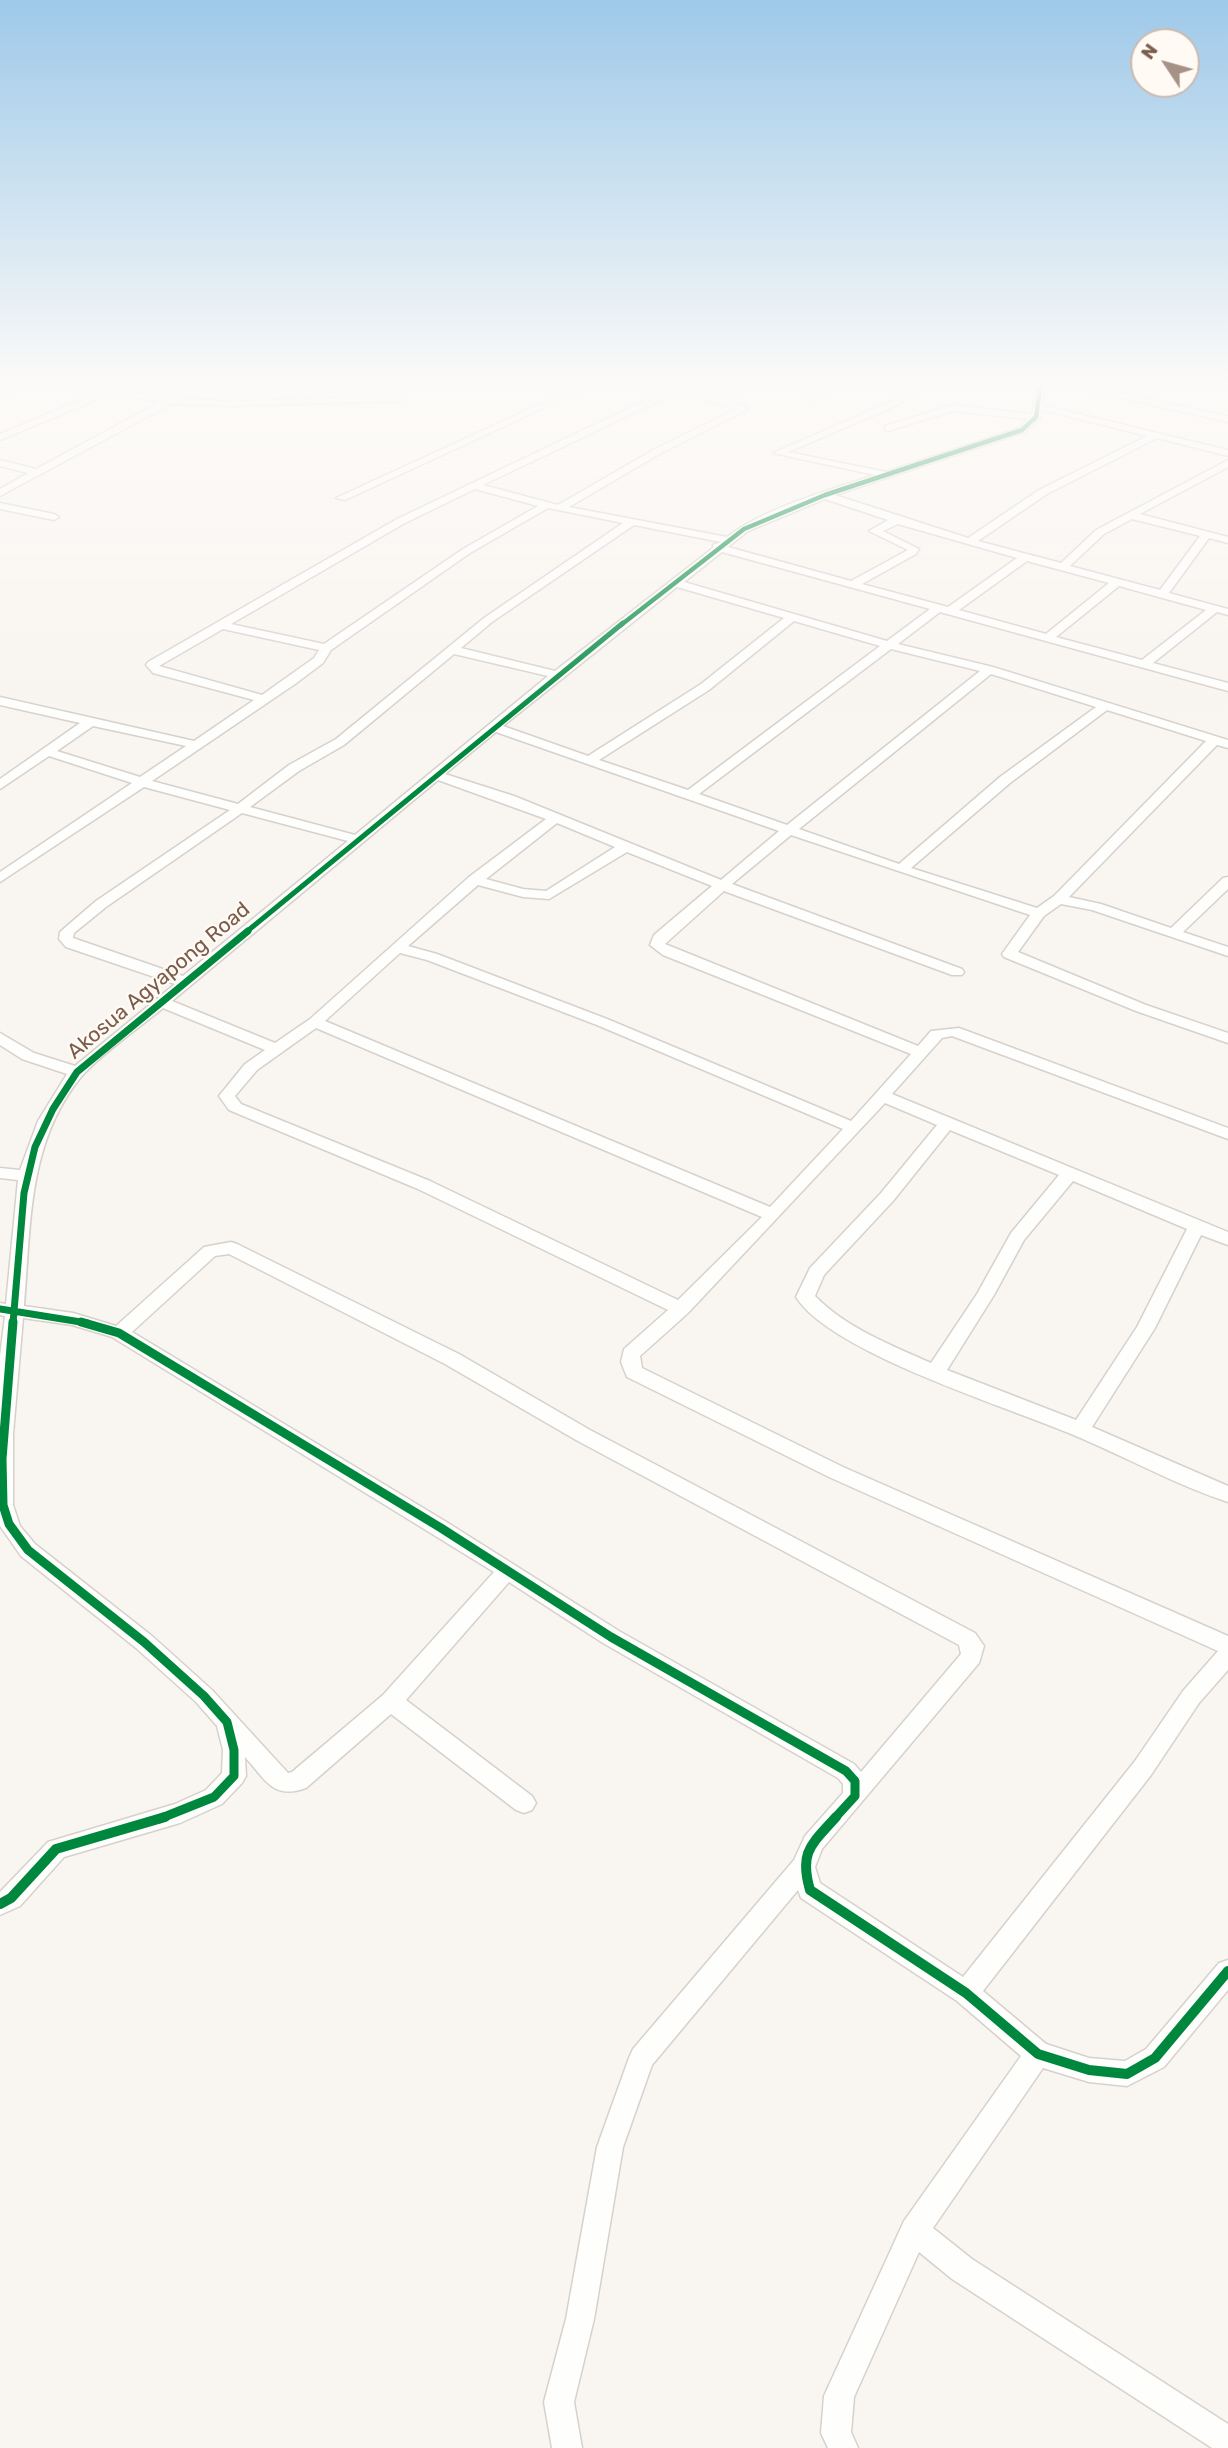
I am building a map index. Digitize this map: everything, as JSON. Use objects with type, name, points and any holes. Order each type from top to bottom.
[{"type":"street","points":[[341,498],[345,496]]},
{"type":"street","points":[[264,699],[153,668],[159,660],[401,521],[453,496]]},
{"type":"street","points":[[517,496],[634,521],[722,544],[944,610],[1147,662],[1228,687]]},
{"type":"street","points":[[0,878],[310,668],[326,648],[411,587],[498,531],[571,496]]},
{"type":"street","name":"Akosua Agyapong Road","points":[[391,1701],[298,1781],[283,1783],[227,1722],[145,1642],[28,1550],[12,1533],[1,1484],[7,1311],[27,1176],[48,1112],[77,1072],[673,582],[722,544],[762,519],[822,496]]},
{"type":"street","points":[[829,496],[970,542],[1228,612]]},
{"type":"street","points":[[970,542],[1037,496]]},
{"type":"street","points":[[1064,566],[1100,532],[1165,496]]},
{"type":"street","points":[[0,506],[54,517]]},
{"type":"street","points":[[1130,515],[1228,540]]},
{"type":"street","points":[[853,584],[912,552],[914,549],[874,531],[898,520]]},
{"type":"street","points":[[185,982],[71,944],[66,939],[67,932],[101,904],[294,768],[340,742],[520,597],[634,521]]},
{"type":"street","points":[[1163,593],[1207,534]]},
{"type":"street","points":[[690,795],[889,645],[1026,557]]},
{"type":"street","points":[[673,582],[889,645],[989,670],[1228,744]]},
{"type":"street","points":[[1050,636],[1117,582]]},
{"type":"street","points":[[1147,662],[1214,609]]},
{"type":"street","points":[[590,760],[705,687],[792,617]]},
{"type":"street","points":[[221,625],[326,648]]},
{"type":"street","points":[[453,650],[557,675]]},
{"type":"street","points":[[920,1053],[668,952],[657,945],[659,938],[790,828],[989,670]]},
{"type":"street","points":[[0,701],[196,745]]},
{"type":"street","points":[[901,869],[1005,780],[1106,705]]},
{"type":"street","points":[[0,785],[91,721]]},
{"type":"street","points":[[496,728],[790,828],[901,869],[1039,913]]},
{"type":"street","points":[[1214,740],[1059,899],[1039,913],[1009,954],[1141,1007],[1228,1038]]},
{"type":"street","points":[[50,752],[142,782],[359,840]]},
{"type":"street","points":[[437,776],[556,818],[724,886],[957,972]]},
{"type":"street","points":[[556,818],[474,880],[315,1022],[276,1049],[235,1084],[227,1096],[235,1107],[424,1185],[682,1309]]},
{"type":"street","points":[[474,880],[523,893],[550,895],[626,846]]},
{"type":"street","points":[[1174,933],[1228,881]]},
{"type":"street","points":[[1059,899],[1096,907],[1228,952]]},
{"type":"street","points":[[396,947],[432,957],[602,1022],[852,1127]]},
{"type":"street","points":[[161,1002],[276,1049]]},
{"type":"street","points":[[315,1022],[773,1214]]},
{"type":"street","points":[[1228,1134],[953,1031],[937,1034],[822,1164],[682,1309],[631,1354],[630,1362],[634,1372],[836,1472],[1228,1646]]},
{"type":"street","points":[[0,1038],[28,1056],[77,1072]]},
{"type":"street","points":[[882,1096],[1228,1239]]},
{"type":"street","points":[[948,1122],[887,1197],[816,1272],[805,1297],[810,1308],[822,1317],[935,1373],[1080,1430],[1228,1494]]},
{"type":"street","points":[[0,1173],[27,1176]]},
{"type":"street","points":[[935,1373],[985,1295],[1017,1237],[1070,1173]]},
{"type":"street","points":[[1080,1430],[1146,1328],[1197,1226]]},
{"type":"street","points":[[119,1333],[210,1251],[231,1248],[452,1359],[583,1435],[967,1639],[973,1646],[971,1657],[813,1843],[803,1867],[642,2058],[610,2147],[580,2319],[559,2402],[567,2448]]},
{"type":"street","points":[[7,1311],[73,1319],[119,1333],[508,1570],[611,1637],[846,1770],[855,1781],[855,1796]]},
{"type":"street","points":[[508,1570],[391,1701],[524,1803]]},
{"type":"street","points":[[966,1993],[1143,1768],[1191,1697],[1228,1655]]},
{"type":"street","points":[[0,1904],[11,1898],[56,1849],[180,1813],[214,1797],[234,1776],[234,1750],[227,1722]]},
{"type":"street","points":[[803,1867],[810,1890],[966,1993],[1038,2054],[1089,2070],[1127,2074],[1155,2057],[1228,1971]]},
{"type":"street","points":[[843,2448],[836,2433],[839,2396],[914,2231],[1038,2054]]},
{"type":"street","points":[[914,2231],[962,2269],[1228,2441]]},
{"type":"cycle path","points":[[0,1904],[11,1898],[56,1849],[180,1813],[214,1797],[234,1776],[234,1750],[227,1722],[204,1696],[144,1642],[28,1550],[12,1529],[3,1505],[5,1410],[24,1193],[40,1134],[53,1109],[77,1072],[557,675],[744,529],[822,496]]},
{"type":"cycle path","points":[[0,1309],[73,1319],[119,1333],[441,1528],[611,1637],[846,1771],[855,1781],[855,1796],[813,1843],[803,1867],[810,1890],[966,1993],[1038,2054],[1089,2070],[1127,2074],[1155,2058],[1228,1971]]}]
